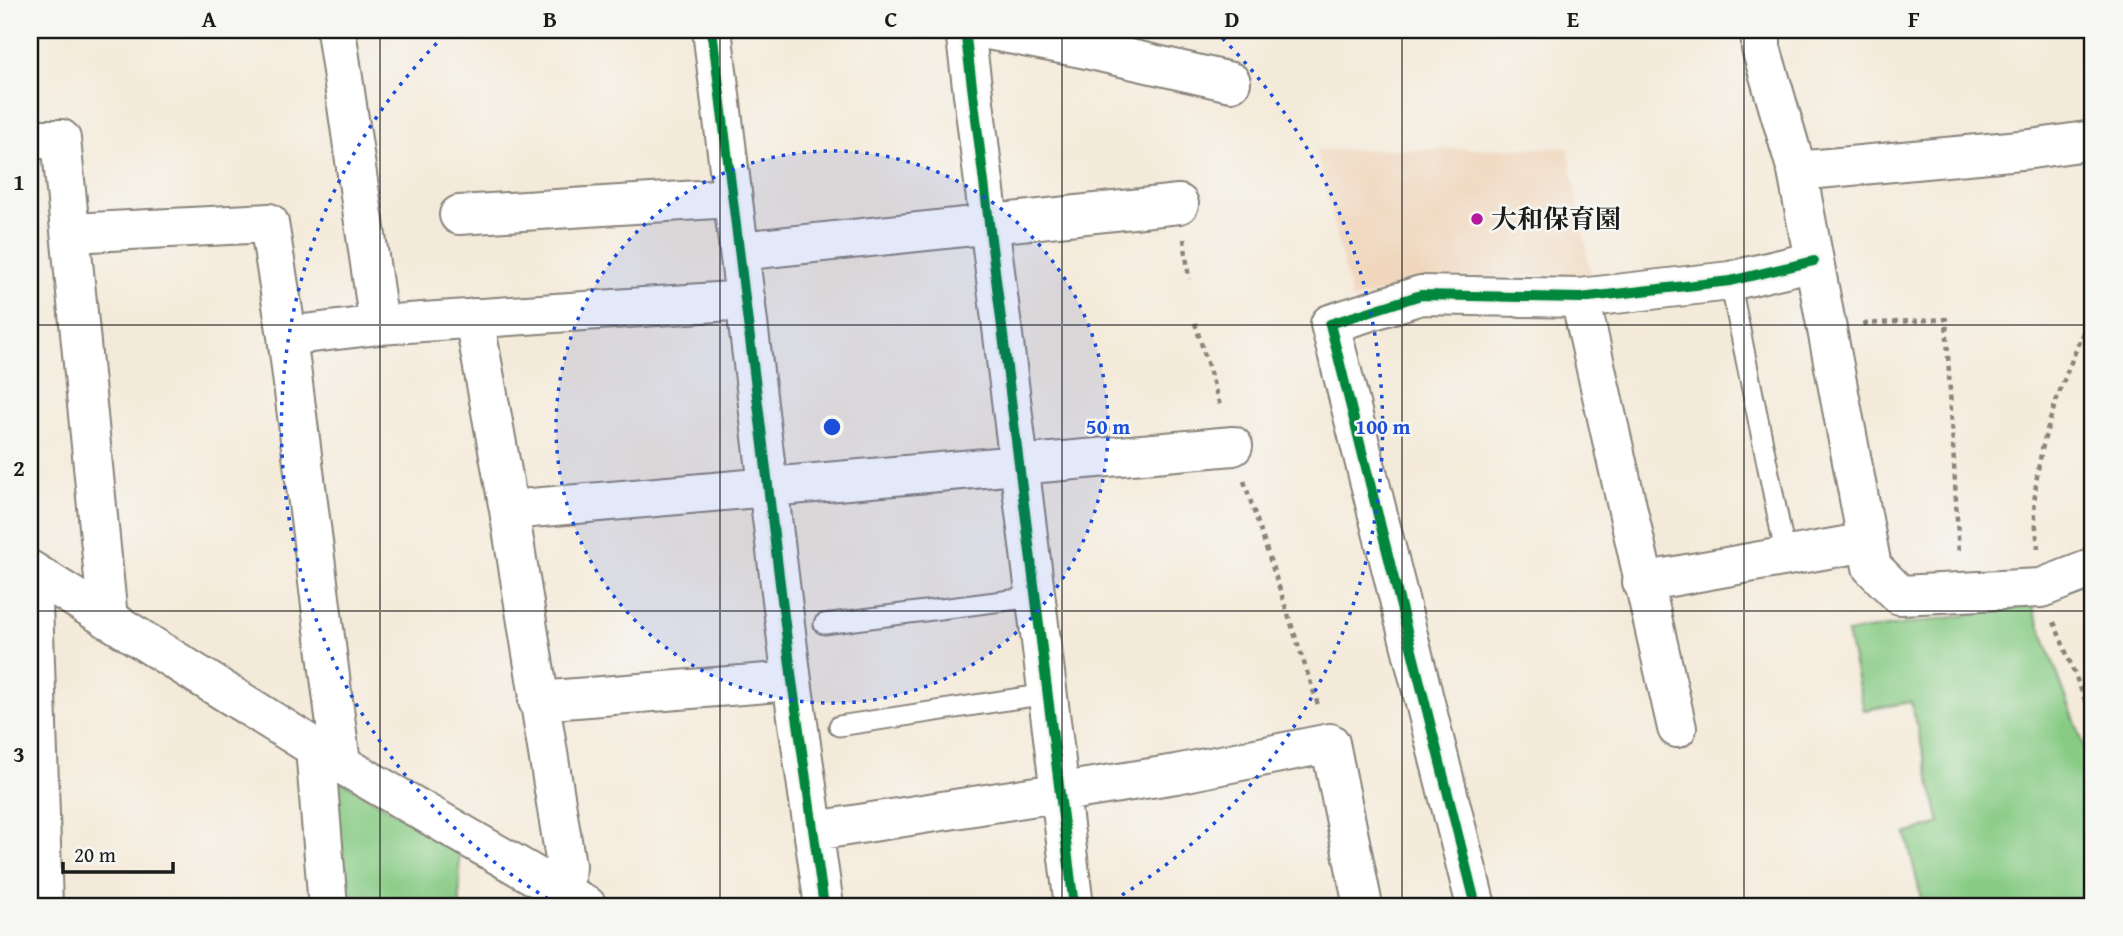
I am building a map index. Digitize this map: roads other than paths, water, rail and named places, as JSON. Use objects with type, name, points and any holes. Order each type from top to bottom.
[{"type":"street","points":[[336,30],[379,326]]},
{"type":"street","points":[[712,30],[792,681],[824,906]]},
{"type":"street","points":[[965,30],[987,226],[1074,906]]},
{"type":"street","points":[[988,30],[1086,39],[1231,82]]},
{"type":"street","points":[[1761,30],[1760,48],[1797,171],[1872,567],[1900,595],[2041,588],[2093,568]]},
{"type":"street","points":[[1797,171],[2031,149],[2091,130]]},
{"type":"street","points":[[30,139],[61,139],[108,619]]},
{"type":"street","points":[[459,215],[731,198]]},
{"type":"street","points":[[740,251],[1179,204]]},
{"type":"street","points":[[71,233],[270,223],[287,336],[328,756],[328,906]]},
{"type":"street","points":[[1476,906],[1329,324],[1421,295],[1580,298],[1730,281],[1814,261]]},
{"type":"street","points":[[1580,298],[1677,728]]},
{"type":"street","points":[[287,336],[474,318],[746,300]]},
{"type":"street","points":[[474,318],[509,510],[566,865],[575,899]]},
{"type":"street","points":[[509,510],[1233,446]]},
{"type":"street","points":[[1642,582],[1867,542]]},
{"type":"street","points":[[31,571],[328,756],[575,899]]},
{"type":"street","points":[[31,571],[39,905]]},
{"type":"street","points":[[538,701],[792,681]]},
{"type":"street","points":[[815,831],[1176,774],[1330,743],[1363,906]]},
{"type":"lane","points":[[1730,281],[1786,557]]},
{"type":"lane","points":[[824,624],[1034,597]]},
{"type":"lane","points":[[839,726],[1047,694]]},
{"type":"place","name":"大和保育園","points":[[1477,219]]}]
